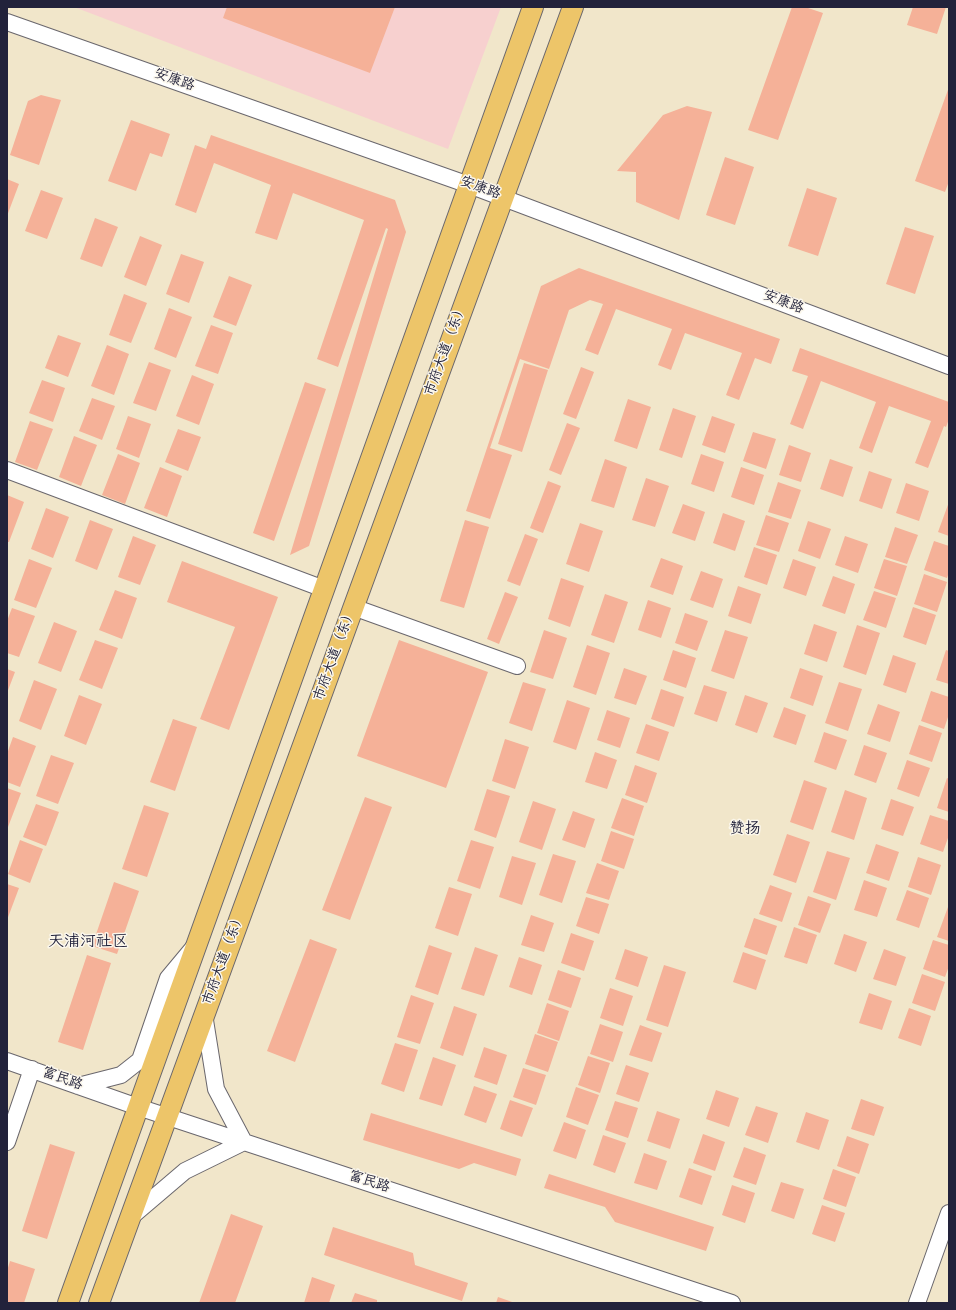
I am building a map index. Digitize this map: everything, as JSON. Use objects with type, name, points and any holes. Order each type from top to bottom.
[{"type":"main road","points":[[68,1303],[532,7]]},
{"type":"main road","name":"市府大道（东）","points":[[99,1303],[573,7]]},
{"type":"street","name":"安康路","points":[[7,22],[468,185],[949,366]]},
{"type":"street","points":[[7,470],[324,589]]},
{"type":"street","points":[[353,607],[517,666]]},
{"type":"street","points":[[78,1086],[121,1074],[140,1060],[168,978],[196,944]]},
{"type":"street","points":[[131,1217],[185,1171],[244,1142],[216,1089],[204,1014]]},
{"type":"street","name":"富民路","points":[[7,1060],[167,1117],[732,1303]]},
{"type":"street","points":[[7,1142],[32,1069]]},
{"type":"street","points":[[917,1303],[949,1213]]},
{"type":"shaded area","points":[[74,7],[501,7],[448,149]]},
{"type":"building","points":[[227,7],[395,7],[370,73],[223,18]]},
{"type":"building","points":[[792,7],[805,7],[823,13],[778,140],[748,130]]},
{"type":"building","points":[[913,7],[946,7],[937,34],[907,25]]},
{"type":"building","points":[[949,87],[949,181],[945,192],[915,181]]},
{"type":"building","points":[[41,95],[61,100],[39,165],[10,155],[28,101]]},
{"type":"building","points":[[687,106],[712,112],[679,220],[636,202],[636,172],[617,171],[663,115]]},
{"type":"building","points":[[131,120],[170,134],[162,157],[150,153],[136,191],[108,181]]},
{"type":"building","points":[[211,135],[395,200],[406,232],[309,546],[290,555],[388,229],[386,228],[338,367],[317,359],[364,220],[293,193],[277,240],[255,233],[271,185],[214,163],[196,213],[175,205],[195,145],[206,149]]},
{"type":"building","points":[[725,157],[754,167],[735,225],[706,215]]},
{"type":"building","points":[[7,179],[19,184],[7,216]]},
{"type":"building","points":[[807,188],[837,198],[818,256],[788,246]]},
{"type":"building","points":[[41,190],[63,198],[47,239],[25,231]]},
{"type":"building","points":[[95,218],[118,227],[102,267],[80,259]]},
{"type":"building","points":[[905,227],[934,236],[915,294],[886,284]]},
{"type":"building","points":[[140,236],[162,245],[146,286],[124,277]]},
{"type":"building","points":[[181,254],[204,262],[189,303],[166,294]]},
{"type":"building","points":[[579,268],[780,339],[771,364],[755,358],[739,400],[726,395],[742,353],[685,333],[671,370],[658,365],[672,329],[616,309],[598,355],[585,350],[603,304],[590,300],[569,310],[549,369],[520,359],[490,448],[512,455],[490,519],[466,511],[541,286]]},
{"type":"building","points":[[229,276],[252,285],[236,326],[213,317]]},
{"type":"building","points":[[124,294],[147,303],[131,343],[109,335]]},
{"type":"building","points":[[169,308],[192,317],[176,358],[154,349]]},
{"type":"building","points":[[211,325],[233,333],[218,374],[195,366]]},
{"type":"building","points":[[58,335],[81,343],[68,377],[45,368]]},
{"type":"building","points":[[107,345],[129,354],[114,395],[91,386]]},
{"type":"building","points":[[800,348],[949,402],[949,419],[946,427],[944,426],[928,468],[915,463],[931,421],[889,406],[872,453],[859,448],[876,402],[821,381],[803,429],[790,424],[808,376],[792,371]]},
{"type":"building","points":[[149,362],[171,370],[156,411],[133,403]]},
{"type":"building","points":[[524,363],[548,370],[522,452],[498,444]]},
{"type":"building","points":[[581,367],[594,372],[576,419],[563,414]]},
{"type":"building","points":[[192,375],[214,384],[199,425],[176,416]]},
{"type":"building","points":[[42,380],[65,388],[53,422],[29,413]]},
{"type":"building","points":[[305,382],[326,389],[274,541],[253,533]]},
{"type":"building","points":[[92,398],[115,406],[102,440],[79,431]]},
{"type":"building","points":[[628,399],[651,407],[637,449],[614,441]]},
{"type":"building","points":[[673,408],[696,416],[682,458],[659,450]]},
{"type":"building","points":[[128,416],[151,424],[139,458],[116,449]]},
{"type":"building","points":[[712,416],[735,424],[725,453],[702,445]]},
{"type":"building","points":[[30,421],[53,429],[37,470],[15,462]]},
{"type":"building","points":[[567,423],[580,428],[561,475],[549,470]]},
{"type":"building","points":[[178,429],[201,437],[188,471],[165,462]]},
{"type":"building","points":[[753,432],[776,439],[766,469],[743,461]]},
{"type":"building","points":[[74,436],[97,445],[81,486],[59,477]]},
{"type":"building","points":[[789,445],[811,453],[801,482],[779,475]]},
{"type":"building","points":[[118,454],[140,463],[125,504],[102,495]]},
{"type":"building","points":[[701,454],[724,462],[714,492],[691,484]]},
{"type":"building","points":[[605,459],[627,467],[614,508],[591,501]]},
{"type":"building","points":[[830,459],[853,467],[843,497],[820,489]]},
{"type":"building","points":[[160,467],[182,476],[167,517],[144,508]]},
{"type":"building","points":[[741,467],[764,475],[754,505],[731,497]]},
{"type":"building","points":[[869,471],[892,479],[882,509],[859,501]]},
{"type":"building","points":[[646,478],[669,486],[655,527],[632,520]]},
{"type":"building","points":[[548,481],[561,486],[543,533],[530,528]]},
{"type":"building","points":[[778,482],[801,490],[791,519],[768,512]]},
{"type":"building","points":[[906,483],[929,491],[919,521],[896,513]]},
{"type":"building","points":[[7,495],[24,502],[9,542],[7,542]]},
{"type":"building","points":[[949,502],[949,536],[938,532]]},
{"type":"building","points":[[683,504],[705,512],[695,541],[672,533]]},
{"type":"building","points":[[46,508],[69,517],[53,558],[31,549]]},
{"type":"building","points":[[723,513],[745,521],[735,551],[713,543]]},
{"type":"building","points":[[766,515],[789,523],[779,552],[756,545]]},
{"type":"building","points":[[90,520],[113,529],[97,570],[75,561]]},
{"type":"building","points":[[465,520],[489,527],[464,608],[440,601]]},
{"type":"building","points":[[808,521],[831,529],[820,559],[798,551]]},
{"type":"building","points":[[580,523],[603,531],[589,572],[566,564]]},
{"type":"building","points":[[895,527],[918,535],[907,564],[885,557]]},
{"type":"building","points":[[525,534],[538,539],[520,586],[507,581]]},
{"type":"building","points":[[133,536],[156,545],[140,585],[118,577]]},
{"type":"building","points":[[845,536],[868,544],[858,573],[835,565]]},
{"type":"building","points":[[934,541],[949,546],[949,572],[947,578],[924,570]]},
{"type":"building","points":[[754,547],[777,555],[767,585],[744,577]]},
{"type":"building","points":[[661,558],[683,566],[673,595],[650,587]]},
{"type":"building","points":[[29,559],[52,568],[36,608],[14,600]]},
{"type":"building","points":[[793,559],[816,567],[806,596],[783,588]]},
{"type":"building","points":[[884,559],[907,566],[897,596],[874,588]]},
{"type":"building","points":[[182,561],[278,597],[229,730],[200,719],[235,627],[167,602]]},
{"type":"building","points":[[701,571],[723,579],[713,608],[690,600]]},
{"type":"building","points":[[924,574],[947,582],[937,612],[914,604]]},
{"type":"building","points":[[833,576],[855,584],[845,614],[822,606]]},
{"type":"building","points":[[561,578],[584,586],[570,627],[548,619]]},
{"type":"building","points":[[738,586],[761,594],[751,624],[728,616]]},
{"type":"building","points":[[115,590],[137,598],[122,639],[99,630]]},
{"type":"building","points":[[874,591],[896,598],[886,628],[863,620]]},
{"type":"building","points":[[505,592],[518,597],[499,644],[487,639]]},
{"type":"building","points":[[605,594],[628,602],[614,643],[591,635]]},
{"type":"building","points":[[648,600],[671,608],[661,638],[638,630]]},
{"type":"building","points":[[913,607],[936,615],[926,645],[903,637]]},
{"type":"building","points":[[12,608],[35,616],[19,657],[7,653],[7,621]]},
{"type":"building","points":[[685,613],[708,621],[697,651],[675,643]]},
{"type":"building","points":[[54,622],[77,631],[61,672],[38,663]]},
{"type":"building","points":[[814,624],[837,632],[827,662],[804,654]]},
{"type":"building","points":[[857,625],[880,633],[866,675],[843,667]]},
{"type":"building","points":[[544,630],[567,638],[553,679],[530,672]]},
{"type":"building","points":[[725,630],[748,637],[734,679],[711,671]]},
{"type":"building","points":[[95,640],[118,648],[102,689],[79,680]]},
{"type":"building","points":[[399,640],[488,672],[446,788],[357,756]]},
{"type":"building","points":[[587,645],[610,653],[596,695],[573,687]]},
{"type":"building","points":[[673,650],[696,658],[686,688],[663,680]]},
{"type":"building","points":[[946,650],[949,651],[949,684],[936,680]]},
{"type":"building","points":[[893,655],[916,663],[906,693],[883,685]]},
{"type":"building","points":[[624,668],[647,676],[636,705],[614,698]]},
{"type":"building","points":[[800,668],[823,676],[813,706],[790,698]]},
{"type":"building","points":[[7,669],[15,672],[7,693]]},
{"type":"building","points":[[34,680],[57,689],[41,730],[19,721]]},
{"type":"building","points":[[523,682],[546,689],[532,731],[509,723]]},
{"type":"building","points":[[839,682],[862,689],[848,731],[825,723]]},
{"type":"building","points":[[704,685],[727,692],[717,722],[694,714]]},
{"type":"building","points":[[661,689],[684,697],[674,727],[651,719]]},
{"type":"building","points":[[931,691],[949,697],[949,714],[944,729],[921,721]]},
{"type":"building","points":[[79,695],[102,704],[86,745],[64,736]]},
{"type":"building","points":[[745,695],[768,703],[757,733],[735,725]]},
{"type":"building","points":[[567,700],[590,708],[576,750],[553,742]]},
{"type":"building","points":[[878,704],[900,712],[890,742],[867,734]]},
{"type":"building","points":[[784,707],[806,715],[796,745],[773,737]]},
{"type":"building","points":[[607,710],[630,718],[620,748],[597,740]]},
{"type":"building","points":[[173,719],[197,727],[175,791],[150,782]]},
{"type":"building","points":[[646,724],[669,732],[659,761],[636,753]]},
{"type":"building","points":[[919,725],[942,733],[932,762],[909,754]]},
{"type":"building","points":[[824,732],[847,740],[836,770],[814,762]]},
{"type":"building","points":[[13,737],[36,746],[20,787],[7,782],[7,754]]},
{"type":"building","points":[[505,739],[529,747],[515,789],[492,781]]},
{"type":"building","points":[[864,745],[887,753],[876,783],[854,775]]},
{"type":"building","points":[[595,752],[617,760],[607,789],[585,782]]},
{"type":"building","points":[[51,755],[74,763],[58,804],[36,796]]},
{"type":"building","points":[[907,760],[930,768],[919,797],[897,789]]},
{"type":"building","points":[[635,765],[657,773],[647,803],[625,795]]},
{"type":"building","points":[[947,778],[949,779],[949,812],[937,808]]},
{"type":"building","points":[[804,780],[827,788],[813,830],[790,822]]},
{"type":"building","points":[[7,788],[21,793],[8,827],[7,827]]},
{"type":"building","points":[[487,789],[510,796],[496,838],[474,830]]},
{"type":"building","points":[[845,790],[867,798],[854,840],[831,832]]},
{"type":"building","points":[[365,797],[392,807],[350,920],[322,910]]},
{"type":"building","points":[[622,798],[644,806],[634,836],[611,828]]},
{"type":"building","points":[[891,799],[914,807],[903,836],[881,829]]},
{"type":"building","points":[[533,801],[556,809],[542,850],[519,842]]},
{"type":"building","points":[[36,804],[59,812],[46,846],[23,837]]},
{"type":"building","points":[[144,805],[169,813],[147,877],[122,869]]},
{"type":"building","points":[[573,811],[595,819],[585,848],[562,840]]},
{"type":"building","points":[[930,815],[949,821],[949,835],[943,852],[920,844]]},
{"type":"building","points":[[611,831],[634,839],[624,869],[601,861]]},
{"type":"building","points":[[787,834],[810,842],[796,883],[773,875]]},
{"type":"building","points":[[20,840],[43,849],[30,883],[8,874]]},
{"type":"building","points":[[471,840],[494,847],[480,889],[457,881]]},
{"type":"building","points":[[876,844],[899,852],[889,881],[866,873]]},
{"type":"building","points":[[827,851],[850,858],[836,900],[813,892]]},
{"type":"building","points":[[553,854],[576,861],[562,903],[539,895]]},
{"type":"building","points":[[512,856],[536,863],[522,905],[499,897]]},
{"type":"building","points":[[918,857],[941,865],[931,895],[908,887]]},
{"type":"building","points":[[597,863],[619,871],[609,900],[586,893]]},
{"type":"building","points":[[864,880],[887,888],[877,917],[854,910]]},
{"type":"building","points":[[114,882],[139,891],[117,954],[92,946]]},
{"type":"building","points":[[7,884],[19,888],[7,920]]},
{"type":"building","points":[[770,885],[792,893],[782,922],[759,914]]},
{"type":"building","points":[[449,887],[472,894],[458,936],[435,928]]},
{"type":"building","points":[[907,890],[929,898],[919,928],[896,920]]},
{"type":"building","points":[[808,896],[831,904],[820,933],[798,925]]},
{"type":"building","points":[[586,897],[609,904],[599,934],[576,926]]},
{"type":"building","points":[[948,907],[949,908],[949,941],[937,937]]},
{"type":"building","points":[[531,915],[554,923],[544,952],[521,945]]},
{"type":"building","points":[[754,918],[777,926],[767,955],[744,947]]},
{"type":"building","points":[[794,927],[817,935],[807,964],[784,957]]},
{"type":"building","points":[[571,933],[594,941],[584,971],[561,963]]},
{"type":"building","points":[[844,934],[867,942],[856,972],[834,964]]},
{"type":"building","points":[[310,939],[337,949],[295,1062],[267,1051]]},
{"type":"building","points":[[933,940],[949,945],[949,966],[945,977],[923,969]]},
{"type":"building","points":[[429,945],[452,953],[438,995],[415,987]]},
{"type":"building","points":[[475,947],[498,955],[484,996],[461,989]]},
{"type":"building","points":[[625,949],[648,957],[638,987],[615,979]]},
{"type":"building","points":[[884,949],[906,957],[896,986],[873,979]]},
{"type":"building","points":[[743,952],[766,960],[756,990],[733,982]]},
{"type":"building","points":[[87,955],[111,963],[83,1050],[58,1042]]},
{"type":"building","points":[[519,957],[542,965],[532,995],[509,987]]},
{"type":"building","points":[[664,965],[686,972],[668,1027],[646,1020]]},
{"type":"building","points":[[558,970],[581,978],[571,1008],[548,1000]]},
{"type":"building","points":[[922,974],[945,982],[935,1011],[912,1003]]},
{"type":"building","points":[[610,988],[633,996],[623,1026],[600,1018]]},
{"type":"building","points":[[869,993],[892,1001],[882,1030],[859,1023]]},
{"type":"building","points":[[411,995],[434,1003],[420,1044],[397,1037]]},
{"type":"building","points":[[547,1003],[569,1011],[559,1041],[537,1033]]},
{"type":"building","points":[[454,1006],[477,1014],[463,1056],[440,1048]]},
{"type":"building","points":[[909,1008],[931,1016],[921,1046],[898,1038]]},
{"type":"building","points":[[600,1024],[623,1032],[613,1062],[590,1054]]},
{"type":"building","points":[[640,1025],[662,1033],[652,1062],[629,1055]]},
{"type":"building","points":[[535,1034],[558,1042],[548,1072],[525,1064]]},
{"type":"building","points":[[395,1043],[418,1050],[404,1092],[381,1084]]},
{"type":"building","points":[[484,1047],[507,1055],[497,1085],[474,1077]]},
{"type":"building","points":[[588,1056],[610,1063],[600,1093],[578,1085]]},
{"type":"building","points":[[433,1057],[456,1065],[442,1106],[419,1099]]},
{"type":"building","points":[[626,1065],[649,1073],[639,1102],[616,1094]]},
{"type":"building","points":[[523,1068],[546,1075],[536,1105],[513,1097]]},
{"type":"building","points":[[474,1086],[497,1094],[486,1123],[464,1115]]},
{"type":"building","points":[[576,1087],[599,1095],[588,1125],[566,1117]]},
{"type":"building","points":[[716,1090],[739,1098],[729,1127],[706,1119]]},
{"type":"building","points":[[861,1099],[884,1107],[874,1136],[851,1129]]},
{"type":"building","points":[[510,1100],[533,1108],[522,1137],[500,1129]]},
{"type":"building","points":[[615,1101],[638,1108],[628,1138],[605,1130]]},
{"type":"building","points":[[756,1106],[778,1113],[768,1143],[745,1135]]},
{"type":"building","points":[[657,1111],[680,1119],[670,1149],[647,1141]]},
{"type":"building","points":[[806,1112],[829,1120],[819,1150],[796,1142]]},
{"type":"building","points":[[371,1113],[521,1159],[516,1176],[474,1163],[459,1169],[363,1140]]},
{"type":"building","points":[[564,1122],[586,1130],[576,1159],[553,1151]]},
{"type":"building","points":[[703,1134],[725,1142],[715,1171],[693,1163]]},
{"type":"building","points":[[603,1135],[626,1143],[615,1173],[593,1165]]},
{"type":"building","points":[[847,1136],[869,1144],[859,1174],[837,1166]]},
{"type":"building","points":[[50,1144],[75,1152],[47,1239],[22,1231]]},
{"type":"building","points":[[744,1147],[766,1155],[756,1185],[733,1177]]},
{"type":"building","points":[[644,1153],[667,1161],[657,1190],[634,1183]]},
{"type":"building","points":[[689,1168],[712,1176],[702,1205],[679,1197]]},
{"type":"building","points":[[833,1169],[856,1177],[846,1207],[823,1199]]},
{"type":"building","points":[[549,1174],[714,1227],[706,1251],[615,1222],[605,1207],[544,1188]]},
{"type":"building","points":[[781,1182],[804,1189],[794,1219],[771,1211]]},
{"type":"building","points":[[732,1185],[755,1193],[745,1223],[722,1215]]},
{"type":"building","points":[[822,1205],[845,1213],[835,1242],[812,1234]]},
{"type":"building","points":[[231,1214],[263,1226],[235,1303],[199,1303]]},
{"type":"building","points":[[333,1227],[413,1253],[415,1265],[468,1283],[462,1301],[324,1255]]},
{"type":"building","points":[[10,1261],[35,1269],[24,1303],[7,1303],[7,1271]]},
{"type":"building","points":[[312,1277],[335,1285],[329,1303],[304,1303]]},
{"type":"building","points":[[355,1293],[377,1300],[377,1303],[351,1303]]},
{"type":"building","points":[[498,1297],[515,1303],[496,1303]]},
{"type":"district","name":"赞扬","points":[[745,830]]},
{"type":"district","name":"天浦河社区","points":[[88,943]]}]
